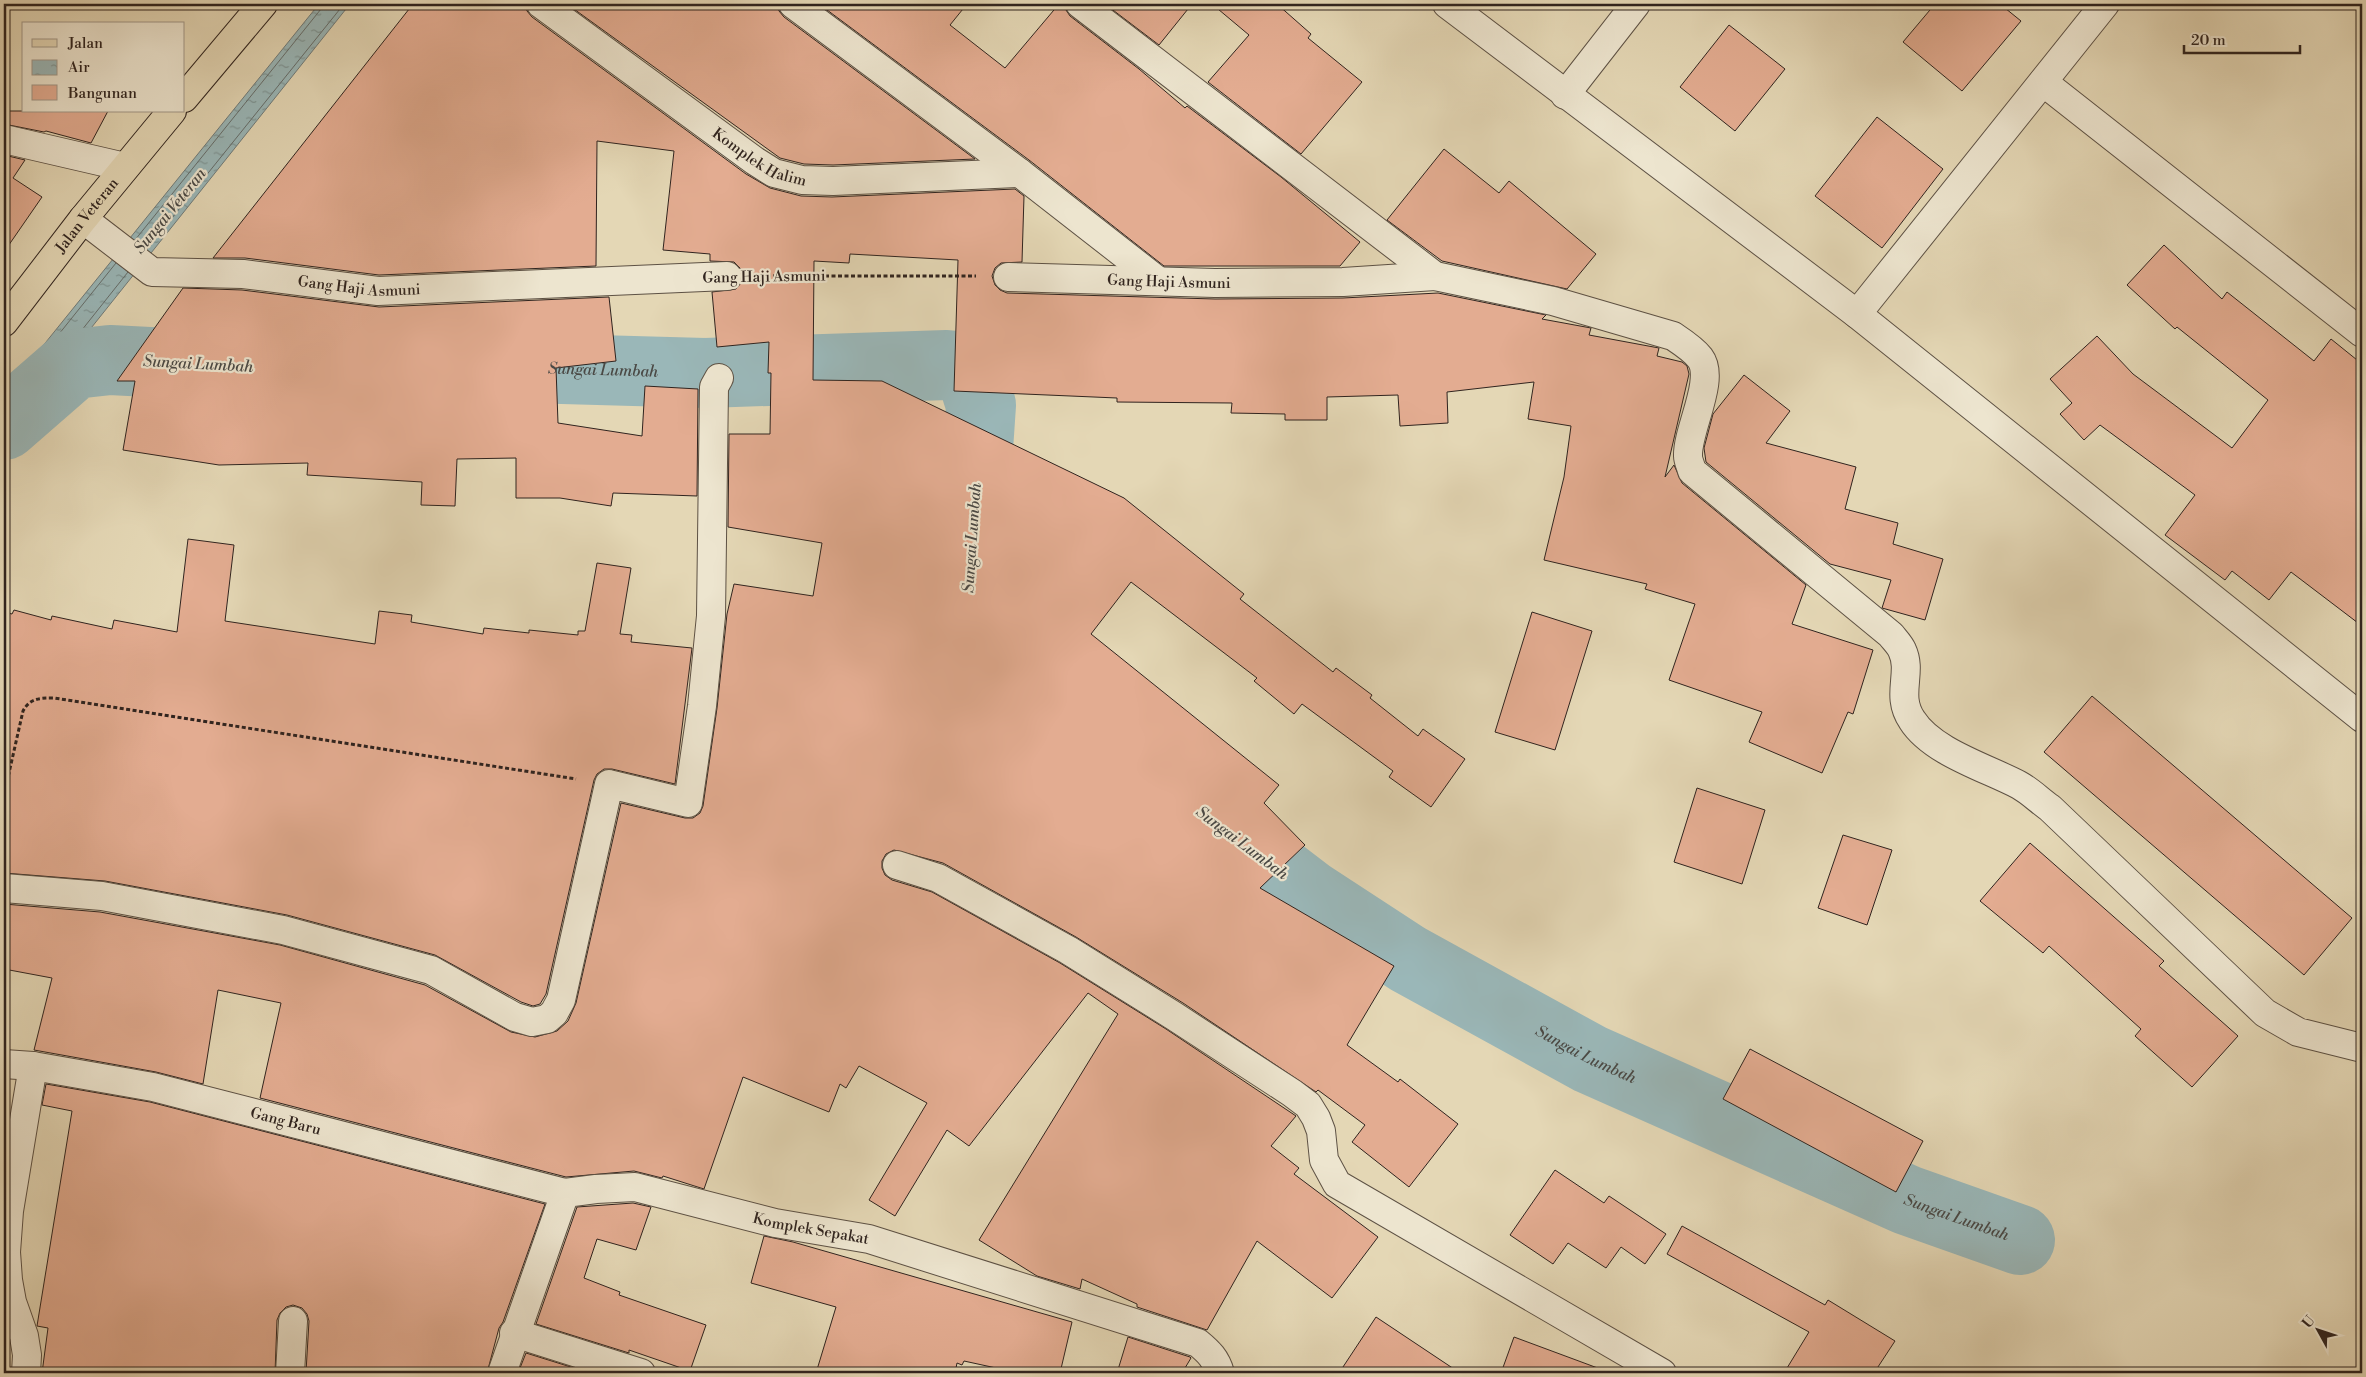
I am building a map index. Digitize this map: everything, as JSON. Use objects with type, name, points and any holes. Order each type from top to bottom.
[{"type":"main road","points":[[185,97],[263,4]]},
{"type":"main road","name":"Jalan Veteran","points":[[4,322],[83,219],[171,112]]},
{"type":"street","name":"Komplek Halim","points":[[540,4],[755,162],[774,172],[802,180],[833,181],[1020,173]]},
{"type":"street","points":[[794,4],[1020,173],[1156,280]]},
{"type":"street","points":[[1080,4],[1435,276],[1553,302],[1673,336],[1690,348],[1701,359],[1706,374],[1689,440],[1688,458],[1692,471],[1891,635],[1902,650],[1906,665],[1903,702],[1911,719],[1921,733],[1943,747],[2021,786],[2050,808],[2265,1013],[2298,1032],[2362,1048]]},
{"type":"street","points":[[1447,4],[1857,314],[2362,718]]},
{"type":"street","points":[[1565,95],[1636,4]]},
{"type":"street","points":[[1857,314],[2105,4]]},
{"type":"street","points":[[2043,82],[2362,333]]},
{"type":"street","points":[[4,139],[125,167]]},
{"type":"street","name":"Gang Haji Asmuni","points":[[83,219],[152,272],[243,274],[378,291],[726,276]]},
{"type":"street","name":"Gang Haji Asmuni","points":[[1008,276],[1215,282],[1343,282],[1435,276]]},
{"type":"street","points":[[4,888],[102,896],[282,930],[430,970],[515,1018],[532,1022],[547,1019],[554,1013],[561,1000],[609,784],[688,803],[702,706],[711,616],[714,387],[719,378]]},
{"type":"street","points":[[897,865],[938,878],[1068,950],[1284,1088],[1308,1105],[1316,1118],[1324,1160],[1337,1184],[1662,1373]]},
{"type":"street","name":"Gang Baru","points":[[4,1064],[33,1066],[154,1087],[565,1193]]},
{"type":"street","points":[[26,1373],[27,1355],[24,1336],[12,1302],[6,1252],[9,1211],[33,1066]]},
{"type":"street","name":"Komplek Sepakat","points":[[565,1193],[596,1188],[635,1187],[776,1223],[868,1239],[1198,1343],[1217,1362],[1220,1373]]},
{"type":"street","points":[[502,1373],[514,1333],[565,1193]]},
{"type":"street","points":[[290,1373],[293,1321]]},
{"type":"street","points":[[514,1333],[641,1373]]},
{"type":"path","name":"Gang Haji Asmuni","points":[[726,276],[1008,276]]},
{"type":"path","points":[[4,795],[23,711],[27,703],[38,698],[54,698],[609,784]]},
{"type":"water","name":"Sungai Veteran","points":[[319,4],[350,4],[4,437],[4,394]]},
{"type":"building","points":[[413,4],[526,4],[527,11],[532,17],[746,174],[770,188],[801,196],[832,197],[1015,189],[1024,196],[1022,262],[1001,263],[995,268],[992,276],[995,285],[1007,293],[1215,299],[1343,298],[1438,293],[1546,315],[1542,319],[1591,328],[1589,335],[1659,348],[1657,356],[1682,362],[1687,366],[1689,374],[1665,477],[1674,465],[1682,483],[1806,585],[1792,624],[1873,650],[1853,714],[1848,712],[1822,773],[1749,742],[1762,712],[1669,680],[1695,604],[1645,589],[1647,584],[1544,560],[1564,477],[1571,426],[1528,419],[1534,382],[1447,392],[1448,423],[1400,426],[1398,395],[1327,397],[1327,420],[1285,420],[1285,414],[1231,413],[1232,403],[1117,402],[1117,398],[954,391],[958,260],[850,254],[849,263],[814,261],[813,380],[882,381],[1124,498],[1244,594],[1240,599],[1333,672],[1336,668],[1372,695],[1370,698],[1418,736],[1423,729],[1465,759],[1431,807],[1389,777],[1393,771],[1302,704],[1294,714],[1254,681],[1257,678],[1131,582],[1091,634],[1279,785],[1264,803],[1305,845],[1260,888],[1394,966],[1347,1045],[1398,1082],[1400,1079],[1458,1124],[1409,1187],[1352,1142],[1365,1125],[1318,1090],[1316,1092],[1183,1003],[1076,937],[943,863],[894,850],[886,854],[882,861],[885,875],[892,880],[932,892],[1060,963],[1166,1029],[1296,1116],[1271,1146],[1299,1168],[1294,1174],[1378,1237],[1332,1298],[1257,1241],[1207,1330],[1137,1307],[1137,1304],[1082,1279],[1080,1289],[1037,1276],[979,1240],[1118,1014],[1088,993],[969,1146],[947,1130],[895,1216],[869,1200],[927,1103],[859,1066],[846,1088],[840,1084],[829,1112],[743,1077],[704,1189],[663,1176],[662,1178],[634,1171],[566,1177],[260,1098],[281,1003],[218,990],[203,1084],[156,1072],[34,1050],[52,978],[4,969],[4,904],[100,912],[280,945],[425,985],[511,1032],[535,1037],[557,1031],[568,1021],[576,1003],[621,803],[685,818],[693,818],[700,813],[703,806],[717,708],[727,614],[734,584],[813,596],[822,543],[728,527],[729,434],[770,434],[771,373],[768,373],[769,342],[717,347],[712,292],[736,289],[741,283],[743,275],[740,268],[734,262],[710,261],[710,254],[663,250],[674,151],[597,141],[596,266],[379,275],[245,258],[213,258]]},
{"type":"building","points":[[567,4],[778,4],[779,11],[784,17],[975,159],[833,165],[804,164],[780,158]]},
{"type":"building","points":[[819,4],[967,4],[950,25],[1005,68],[1059,4],[1065,4],[1070,16],[1139,69],[1185,108],[1187,106],[1281,177],[1360,242],[1340,266],[1164,266],[1029,160]]},
{"type":"building","points":[[1105,4],[1192,4],[1159,45]]},
{"type":"building","points":[[1212,4],[1277,4],[1311,34],[1308,38],[1362,82],[1301,154],[1208,82],[1249,35]]},
{"type":"building","points":[[1935,4],[2000,4],[2021,21],[1962,91],[1903,42]]},
{"type":"building","points":[[1729,25],[1785,69],[1735,131],[1680,87]]},
{"type":"building","points":[[4,111],[107,112],[91,143],[46,131],[4,124]]},
{"type":"building","points":[[1877,117],[1943,169],[1882,248],[1815,196]]},
{"type":"building","points":[[1444,149],[1499,193],[1509,181],[1596,254],[1567,289],[1442,261],[1387,220]]},
{"type":"building","points":[[4,155],[25,160],[13,178],[42,197],[4,252]]},
{"type":"building","points":[[2164,245],[2222,299],[2227,292],[2314,361],[2331,339],[2362,364],[2362,626],[2291,572],[2269,600],[2232,571],[2225,580],[2165,535],[2195,495],[2100,425],[2084,440],[2060,414],[2072,403],[2050,379],[2097,336],[2133,374],[2232,448],[2268,400],[2177,327],[2175,329],[2127,285]]},
{"type":"building","points":[[183,288],[242,290],[379,307],[609,297],[616,361],[556,368],[558,423],[642,436],[645,386],[698,389],[697,496],[613,493],[611,506],[560,498],[516,498],[516,458],[457,459],[455,506],[421,505],[422,482],[307,475],[308,463],[219,465],[123,450],[135,381],[117,381]]},
{"type":"building","points":[[1744,375],[1790,411],[1766,443],[1856,467],[1845,509],[1898,523],[1893,544],[1943,559],[1925,620],[1882,608],[1891,580],[1830,564],[1706,462],[1704,448],[1713,414]]},
{"type":"building","points":[[188,539],[234,545],[225,621],[375,644],[379,611],[412,615],[411,622],[483,634],[484,628],[529,633],[529,630],[578,635],[578,631],[585,631],[597,563],[631,568],[620,634],[632,635],[631,642],[692,648],[675,784],[612,769],[604,769],[597,774],[594,780],[546,994],[540,1004],[533,1006],[521,1002],[435,955],[287,915],[105,881],[4,873],[4,612],[12,614],[14,610],[51,620],[52,616],[112,629],[114,620],[177,632]]},
{"type":"building","points":[[1532,612],[1592,631],[1555,750],[1495,732]]},
{"type":"building","points":[[2092,696],[2352,918],[2304,975],[2044,752]]},
{"type":"building","points":[[1697,788],[1765,810],[1742,884],[1674,862]]},
{"type":"building","points":[[1843,835],[1892,850],[1867,925],[1818,908]]},
{"type":"building","points":[[2030,843],[2164,961],[2159,966],[2238,1036],[2192,1087],[2135,1036],[2141,1029],[2049,946],[2043,953],[1980,901]]},
{"type":"building","points":[[1750,1049],[1923,1141],[1896,1192],[1723,1099]]},
{"type":"building","points":[[46,1084],[150,1102],[545,1204],[503,1322],[499,1328],[487,1373],[306,1372],[309,1321],[307,1314],[302,1308],[293,1305],[286,1307],[280,1313],[277,1320],[275,1373],[42,1373],[48,1328],[37,1326],[72,1111],[42,1105]]},
{"type":"building","points":[[1555,1170],[1604,1203],[1609,1196],[1666,1234],[1645,1264],[1621,1247],[1606,1268],[1568,1243],[1553,1264],[1510,1235]]},
{"type":"building","points":[[633,1203],[651,1207],[636,1250],[597,1239],[584,1278],[620,1292],[619,1295],[706,1325],[690,1371],[629,1350],[629,1353],[536,1324],[577,1207]]},
{"type":"building","points":[[1682,1226],[1825,1305],[1828,1300],[1895,1341],[1874,1373],[1784,1373],[1809,1332],[1667,1254]]},
{"type":"building","points":[[764,1236],[793,1242],[1072,1322],[1060,1373],[1019,1373],[964,1361],[962,1365],[957,1363],[955,1373],[816,1373],[836,1307],[751,1283]]},
{"type":"building","points":[[1376,1317],[1460,1373],[1339,1373]]},
{"type":"building","points":[[1128,1337],[1191,1358],[1182,1373],[1117,1373]]},
{"type":"building","points":[[1514,1337],[1603,1370],[1602,1373],[1501,1373]]},
{"type":"building","points":[[526,1353],[590,1373],[518,1373]]},
{"type":"waterway","name":"Sungai Lumbah","points":[[4,425],[74,364],[110,360],[228,366]]},
{"type":"waterway","name":"Sungai Lumbah","points":[[459,366],[705,373],[947,365],[969,367],[981,405],[973,523]]},
{"type":"waterway","name":"Sungai Lumbah","points":[[1201,812],[1310,895],[1408,959],[1590,1059],[1907,1200],[2020,1240]]}]
